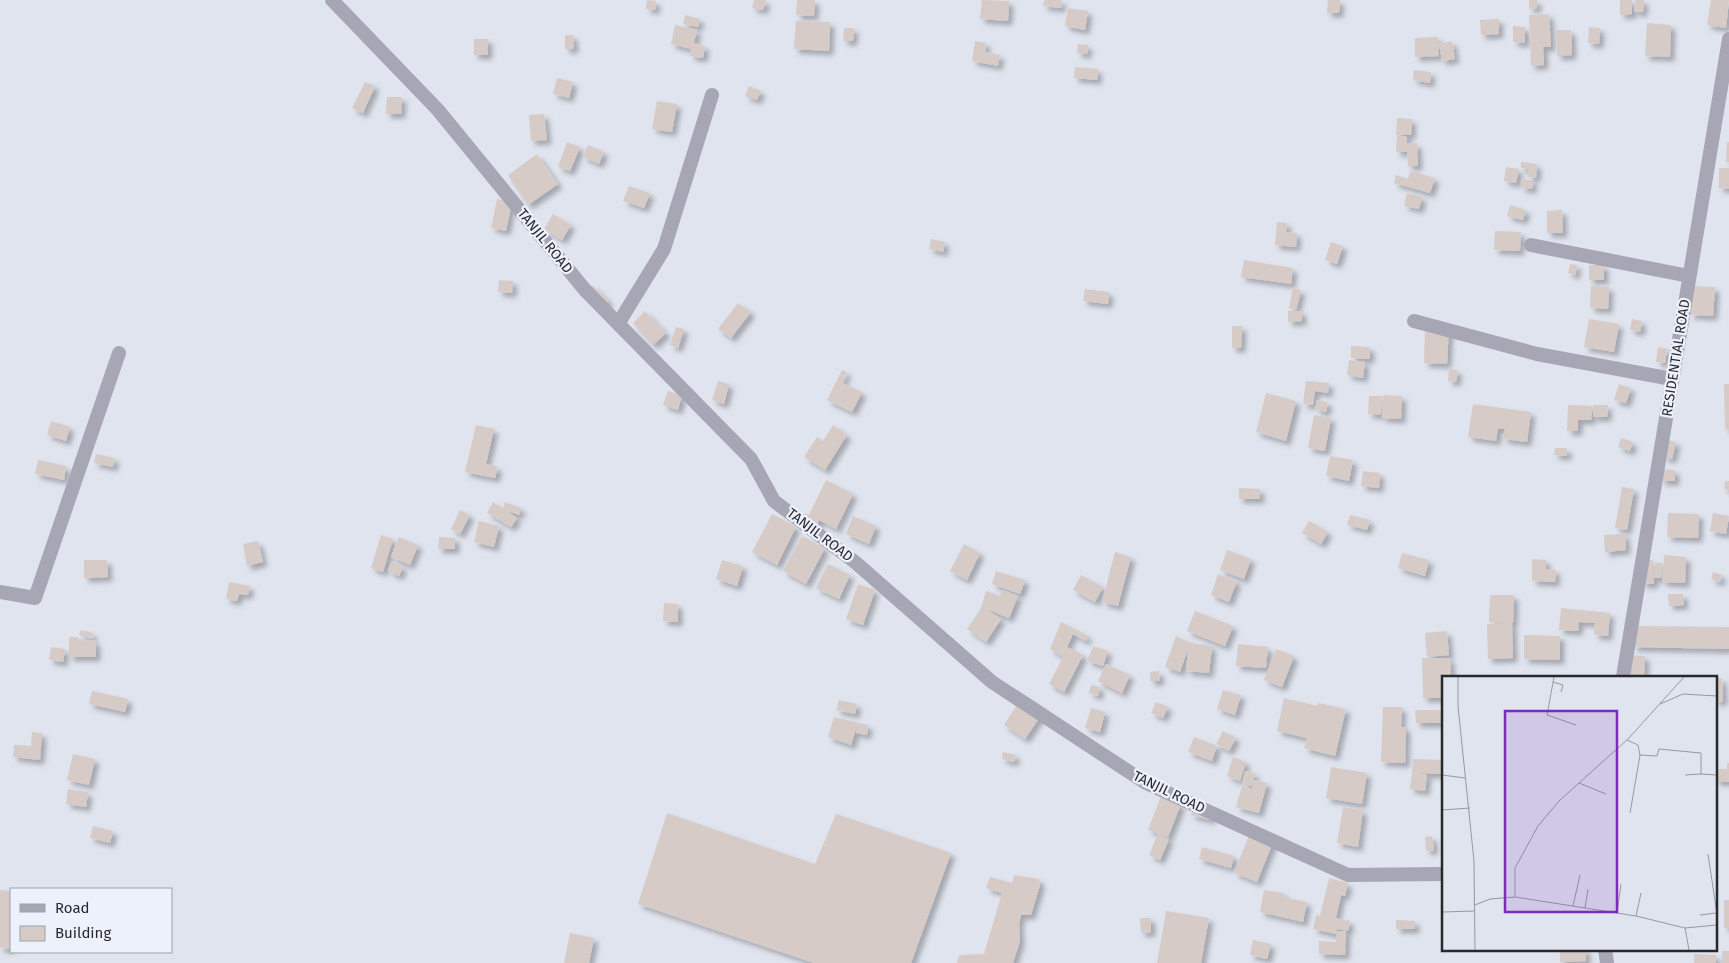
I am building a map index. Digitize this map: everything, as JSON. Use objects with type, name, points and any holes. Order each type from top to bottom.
[{"type":"street","name":"TANJIL ROAD","points":[[332,0],[438,110],[585,290],[751,459],[774,501],[855,562],[992,682],[1146,783],[1348,875],[1442,874]]},
{"type":"street","name":"RESIDENTIAL ROAD","points":[[1623,676],[1729,39]]},
{"type":"street","points":[[618,324],[664,249],[712,95]]},
{"type":"street","points":[[1531,245],[1689,276]]},
{"type":"street","points":[[1414,321],[1537,354],[1672,379]]},
{"type":"street","points":[[0,592],[35,598],[119,353]]},
{"type":"street","points":[[1605,950],[1606,963]]},
{"type":"building","points":[[647,0],[656,1],[655,10],[646,9]]},
{"type":"building","points":[[754,0],[766,0],[763,10],[752,8]]},
{"type":"building","points":[[797,0],[815,0],[814,16],[796,15]]},
{"type":"building","points":[[982,0],[1009,1],[1008,21],[980,19]]},
{"type":"building","points":[[1044,0],[1062,0],[1061,8],[1043,6]]},
{"type":"building","points":[[1328,0],[1340,0],[1339,13],[1327,13]]},
{"type":"building","points":[[1529,0],[1537,0],[1537,8],[1529,9]]},
{"type":"building","points":[[1620,0],[1632,0],[1632,14],[1620,15]]},
{"type":"building","points":[[1635,0],[1644,0],[1643,12],[1634,12]]},
{"type":"building","points":[[1711,0],[1729,0],[1726,28],[1707,25]]},
{"type":"building","points":[[1068,8],[1088,11],[1085,30],[1065,26]]},
{"type":"building","points":[[1549,14],[1551,47],[1543,47],[1544,65],[1531,66],[1529,15]]},
{"type":"building","points":[[685,15],[700,19],[698,27],[683,24]]},
{"type":"building","points":[[1499,19],[1499,34],[1481,35],[1480,20]]},
{"type":"building","points":[[796,21],[830,22],[829,51],[794,49]]},
{"type":"building","points":[[1647,23],[1671,25],[1670,57],[1645,56]]},
{"type":"building","points":[[675,25],[697,30],[694,43],[705,46],[703,58],[690,56],[691,49],[671,44]]},
{"type":"building","points":[[1513,26],[1525,27],[1525,43],[1513,42]]},
{"type":"building","points":[[1589,27],[1600,28],[1599,44],[1588,43]]},
{"type":"building","points":[[844,28],[854,28],[853,41],[843,41]]},
{"type":"building","points":[[1556,30],[1571,30],[1572,55],[1557,56]]},
{"type":"building","points":[[565,35],[573,35],[574,49],[565,49]]},
{"type":"building","points":[[1438,37],[1439,56],[1415,57],[1415,38]]},
{"type":"building","points":[[474,39],[488,39],[488,55],[474,55]]},
{"type":"building","points":[[975,41],[986,43],[985,52],[1000,55],[998,66],[972,61]]},
{"type":"building","points":[[1452,41],[1455,59],[1442,61],[1439,44]]},
{"type":"building","points":[[1078,44],[1088,45],[1087,54],[1077,53]]},
{"type":"building","points":[[1075,67],[1098,69],[1097,80],[1074,78]]},
{"type":"building","points":[[1414,70],[1431,72],[1430,83],[1413,80]]},
{"type":"building","points":[[557,78],[573,82],[569,98],[553,94]]},
{"type":"building","points":[[365,82],[375,86],[363,113],[352,108]]},
{"type":"building","points":[[749,86],[761,91],[757,100],[745,96]]},
{"type":"building","points":[[387,97],[402,97],[401,114],[386,114]]},
{"type":"building","points":[[657,101],[677,104],[672,132],[652,129]]},
{"type":"building","points":[[544,114],[547,140],[531,141],[529,115]]},
{"type":"building","points":[[1397,118],[1412,119],[1411,135],[1396,135]]},
{"type":"building","points":[[1397,136],[1407,136],[1407,143],[1417,143],[1418,166],[1408,166],[1407,147],[1407,152],[1396,152]]},
{"type":"building","points":[[567,142],[580,147],[570,171],[558,167]]},
{"type":"building","points":[[1727,142],[1729,142],[1729,162],[1726,162]]},
{"type":"building","points":[[588,145],[604,152],[599,164],[583,157]]},
{"type":"building","points":[[537,154],[558,184],[528,205],[508,175]]},
{"type":"building","points":[[1521,162],[1537,164],[1536,178],[1528,177],[1529,169],[1521,168]]},
{"type":"building","points":[[1506,167],[1519,169],[1516,183],[1504,181]]},
{"type":"building","points":[[1719,168],[1729,168],[1729,189],[1719,188]]},
{"type":"building","points":[[1410,171],[1435,178],[1430,193],[1394,183],[1396,175],[1408,179]]},
{"type":"building","points":[[1522,179],[1533,180],[1532,189],[1521,188]]},
{"type":"building","points":[[629,186],[650,193],[644,208],[623,201]]},
{"type":"building","points":[[1407,193],[1422,197],[1419,209],[1404,206]]},
{"type":"building","points":[[497,199],[512,202],[506,231],[491,228]]},
{"type":"building","points":[[1510,205],[1526,210],[1523,220],[1507,216]]},
{"type":"building","points":[[1562,210],[1563,233],[1547,233],[1547,211]]},
{"type":"building","points":[[553,214],[571,225],[562,240],[544,229]]},
{"type":"building","points":[[1277,222],[1287,223],[1286,232],[1297,233],[1296,247],[1275,245]]},
{"type":"building","points":[[1495,231],[1521,232],[1520,251],[1494,250]]},
{"type":"building","points":[[931,239],[945,242],[943,252],[929,249]]},
{"type":"building","points":[[1331,242],[1343,246],[1337,264],[1325,260]]},
{"type":"building","points":[[1244,260],[1293,268],[1291,284],[1241,277]]},
{"type":"building","points":[[1570,264],[1577,265],[1575,275],[1568,273]]},
{"type":"building","points":[[1589,265],[1604,265],[1604,280],[1589,280]]},
{"type":"building","points":[[499,280],[513,281],[512,293],[498,292]]},
{"type":"building","points":[[592,285],[609,301],[602,308],[585,292]]},
{"type":"building","points":[[1591,286],[1609,287],[1608,309],[1590,308]]},
{"type":"building","points":[[1692,286],[1715,287],[1713,316],[1690,315]]},
{"type":"building","points":[[1293,288],[1301,290],[1296,310],[1289,308]]},
{"type":"building","points":[[1085,289],[1109,292],[1108,304],[1083,301]]},
{"type":"building","points":[[738,303],[751,312],[731,338],[718,329]]},
{"type":"building","points":[[645,311],[666,333],[653,345],[633,323]]},
{"type":"building","points":[[1288,311],[1302,311],[1302,321],[1288,322]]},
{"type":"building","points":[[1589,319],[1619,324],[1614,352],[1584,347]]},
{"type":"building","points":[[1632,319],[1642,321],[1640,332],[1630,330]]},
{"type":"building","points":[[1232,326],[1242,326],[1241,348],[1232,348]]},
{"type":"building","points":[[1425,326],[1449,327],[1447,364],[1424,363]]},
{"type":"building","points":[[676,327],[684,329],[678,348],[670,345]]},
{"type":"building","points":[[1351,346],[1370,347],[1370,359],[1351,358]]},
{"type":"building","points":[[1658,347],[1667,349],[1665,363],[1656,362]]},
{"type":"building","points":[[1349,360],[1365,362],[1363,378],[1347,375]]},
{"type":"building","points":[[1449,369],[1458,370],[1456,382],[1448,381]]},
{"type":"building","points":[[842,370],[847,372],[842,383],[862,392],[852,412],[827,400]]},
{"type":"building","points":[[718,381],[729,384],[724,404],[712,400]]},
{"type":"building","points":[[1306,381],[1329,383],[1328,393],[1315,391],[1313,405],[1303,404]]},
{"type":"building","points":[[1619,384],[1631,388],[1626,403],[1614,400]]},
{"type":"building","points":[[1724,384],[1729,384],[1729,429],[1725,429]]},
{"type":"building","points":[[668,391],[682,395],[678,410],[663,405]]},
{"type":"building","points":[[1266,393],[1296,401],[1286,441],[1256,432]]},
{"type":"building","points":[[1383,395],[1402,396],[1401,419],[1382,418]]},
{"type":"building","points":[[1369,396],[1382,396],[1381,415],[1368,414]]},
{"type":"building","points":[[1317,400],[1328,402],[1326,412],[1315,409]]},
{"type":"building","points":[[1473,404],[1531,412],[1527,442],[1503,439],[1505,429],[1498,428],[1496,441],[1468,437]]},
{"type":"building","points":[[1568,405],[1592,406],[1591,420],[1578,420],[1578,431],[1567,431]]},
{"type":"building","points":[[1593,405],[1608,405],[1607,417],[1593,417]]},
{"type":"building","points":[[1314,415],[1331,418],[1325,451],[1308,448]]},
{"type":"building","points":[[51,421],[70,427],[66,441],[47,435]]},
{"type":"building","points":[[476,425],[494,429],[486,464],[498,467],[495,478],[465,472]]},
{"type":"building","points":[[833,425],[847,435],[825,470],[804,457],[817,437],[823,441]]},
{"type":"building","points":[[1621,438],[1633,442],[1630,451],[1618,447]]},
{"type":"building","points":[[1667,440],[1676,442],[1672,459],[1663,457]]},
{"type":"building","points":[[1555,448],[1567,448],[1567,456],[1554,455]]},
{"type":"building","points":[[96,454],[115,458],[113,467],[94,463]]},
{"type":"building","points":[[1330,456],[1353,460],[1349,481],[1326,476]]},
{"type":"building","points":[[38,460],[66,466],[64,480],[35,474]]},
{"type":"building","points":[[1661,469],[1675,470],[1675,481],[1661,481]]},
{"type":"building","points":[[1363,471],[1380,473],[1379,488],[1361,486]]},
{"type":"building","points":[[826,480],[853,494],[836,529],[819,520],[815,531],[800,524],[805,513],[809,515]]},
{"type":"building","points":[[1725,481],[1729,481],[1729,490],[1724,489]]},
{"type":"building","points":[[1622,487],[1634,489],[1627,530],[1615,528]]},
{"type":"building","points":[[1239,488],[1260,489],[1260,499],[1239,499]]},
{"type":"building","points":[[493,502],[503,509],[505,502],[521,508],[519,515],[507,511],[517,518],[511,527],[487,513]]},
{"type":"building","points":[[460,510],[470,515],[460,534],[451,529]]},
{"type":"building","points":[[1668,513],[1699,514],[1698,538],[1667,537]]},
{"type":"building","points":[[1713,513],[1729,516],[1726,534],[1710,531]]},
{"type":"building","points":[[772,514],[796,527],[777,565],[752,552]]},
{"type":"building","points":[[1350,515],[1370,520],[1367,530],[1347,525]]},
{"type":"building","points":[[853,516],[876,526],[869,544],[846,534]]},
{"type":"building","points":[[479,521],[499,526],[494,547],[474,542]]},
{"type":"building","points":[[1309,521],[1328,532],[1321,544],[1302,533]]},
{"type":"building","points":[[1625,534],[1626,550],[1605,552],[1604,535]]},
{"type":"building","points":[[381,535],[393,539],[383,572],[371,568]]},
{"type":"building","points":[[802,536],[825,548],[806,584],[783,571]]},
{"type":"building","points":[[399,537],[418,545],[410,565],[391,557]]},
{"type":"building","points":[[439,537],[455,538],[455,549],[438,549]]},
{"type":"building","points":[[258,541],[263,562],[247,566],[243,544]]},
{"type":"building","points":[[964,544],[980,553],[967,580],[950,571]]},
{"type":"building","points":[[1227,550],[1251,559],[1244,579],[1220,570]]},
{"type":"building","points":[[1115,552],[1131,557],[1118,606],[1102,602]]},
{"type":"building","points":[[1402,553],[1429,560],[1425,576],[1398,568]]},
{"type":"building","points":[[1664,555],[1686,557],[1685,583],[1662,582]]},
{"type":"building","points":[[1532,559],[1546,560],[1546,569],[1556,570],[1555,582],[1532,581]]},
{"type":"building","points":[[84,560],[107,560],[108,577],[84,578]]},
{"type":"building","points":[[722,560],[743,566],[737,586],[716,579]]},
{"type":"building","points":[[1642,560],[1653,560],[1654,584],[1642,584]]},
{"type":"building","points":[[392,562],[403,567],[399,576],[388,571]]},
{"type":"building","points":[[1655,563],[1662,563],[1661,578],[1654,578]]},
{"type":"building","points":[[828,564],[850,575],[839,599],[816,588]]},
{"type":"building","points":[[996,571],[1025,580],[1020,594],[992,584]]},
{"type":"building","points":[[1713,572],[1722,575],[1720,582],[1711,579]]},
{"type":"building","points":[[1218,574],[1237,581],[1229,602],[1211,595]]},
{"type":"building","points":[[1081,575],[1103,587],[1095,602],[1073,590]]},
{"type":"building","points":[[229,582],[250,586],[248,595],[239,594],[237,601],[226,599]]},
{"type":"building","points":[[858,584],[875,590],[863,625],[846,619]]},
{"type":"building","points":[[1002,590],[1018,596],[1009,618],[986,609],[1001,619],[986,642],[967,629],[981,608],[986,591],[1000,596]]},
{"type":"building","points":[[1668,594],[1683,594],[1684,605],[1669,606]]},
{"type":"building","points":[[1490,595],[1514,595],[1513,623],[1489,622]]},
{"type":"building","points":[[664,603],[678,604],[678,622],[663,621]]},
{"type":"building","points":[[1561,608],[1610,613],[1608,636],[1594,635],[1595,623],[1579,622],[1578,631],[1559,630]]},
{"type":"building","points":[[1195,611],[1233,626],[1225,646],[1187,631]]},
{"type":"building","points":[[1061,622],[1088,636],[1086,641],[1073,634],[1067,647],[1083,655],[1064,692],[1049,684],[1063,657],[1050,649]]},
{"type":"building","points":[[1512,623],[1513,658],[1488,659],[1487,624]]},
{"type":"building","points":[[1634,626],[1729,627],[1729,649],[1633,647]]},
{"type":"building","points":[[81,630],[93,633],[92,639],[79,635]]},
{"type":"building","points":[[1447,631],[1449,655],[1427,657],[1425,633]]},
{"type":"building","points":[[1524,635],[1560,636],[1560,660],[1524,659]]},
{"type":"building","points":[[1176,636],[1191,643],[1212,646],[1209,673],[1186,671],[1188,649],[1180,672],[1165,667]]},
{"type":"building","points":[[69,637],[78,637],[78,640],[96,641],[96,657],[69,657]]},
{"type":"building","points":[[1238,644],[1268,647],[1266,668],[1236,666]]},
{"type":"building","points":[[1093,646],[1108,651],[1103,666],[1087,661]]},
{"type":"building","points":[[51,647],[65,649],[63,662],[49,660]]},
{"type":"building","points":[[1276,649],[1294,656],[1282,687],[1264,680]]},
{"type":"building","points":[[1627,655],[1645,656],[1644,676],[1626,676]]},
{"type":"building","points":[[1422,658],[1450,658],[1451,676],[1442,676],[1442,698],[1423,698]]},
{"type":"building","points":[[1106,664],[1130,675],[1122,693],[1098,681]]},
{"type":"building","points":[[1159,671],[1160,681],[1150,681],[1150,672]]},
{"type":"building","points":[[1716,678],[1722,678],[1723,701],[1716,702]]},
{"type":"building","points":[[1091,685],[1100,687],[1098,696],[1089,693]]},
{"type":"building","points":[[1223,690],[1241,695],[1235,715],[1217,709]]},
{"type":"building","points":[[92,691],[128,699],[125,712],[89,704]]},
{"type":"building","points":[[1023,696],[1044,711],[1025,739],[1004,725]]},
{"type":"building","points":[[1284,698],[1317,706],[1318,703],[1346,709],[1335,756],[1304,748],[1307,738],[1277,731]]},
{"type":"building","points":[[839,700],[857,704],[855,714],[836,710]]},
{"type":"building","points":[[1156,702],[1168,707],[1163,718],[1151,713]]},
{"type":"building","points":[[1383,707],[1402,707],[1401,727],[1406,727],[1405,763],[1381,762]]},
{"type":"building","points":[[1091,708],[1105,712],[1100,732],[1085,728]]},
{"type":"building","points":[[1415,710],[1442,710],[1442,723],[1416,723]]},
{"type":"building","points":[[834,717],[868,725],[867,735],[856,733],[857,726],[851,745],[828,737]]},
{"type":"building","points":[[1223,731],[1236,738],[1229,751],[1216,744]]},
{"type":"building","points":[[32,732],[42,733],[40,760],[13,757],[14,745],[31,746]]},
{"type":"building","points":[[1194,737],[1217,746],[1212,761],[1188,752]]},
{"type":"building","points":[[1003,752],[1016,755],[1014,762],[1002,759]]},
{"type":"building","points":[[73,754],[95,759],[89,785],[67,780]]},
{"type":"building","points":[[1233,757],[1246,762],[1240,781],[1227,776]]},
{"type":"building","points":[[1413,759],[1442,760],[1442,774],[1412,773]]},
{"type":"building","points":[[1727,763],[1729,763],[1729,782],[1716,781],[1716,769],[1727,769]]},
{"type":"building","points":[[1331,767],[1367,773],[1362,804],[1326,798]]},
{"type":"building","points":[[1245,771],[1255,773],[1252,786],[1242,784]]},
{"type":"building","points":[[1412,773],[1427,775],[1425,791],[1410,789]]},
{"type":"building","points":[[1254,780],[1267,783],[1259,813],[1236,807],[1242,786],[1252,789]]},
{"type":"building","points":[[68,789],[88,792],[86,807],[66,804]]},
{"type":"building","points":[[1161,796],[1181,804],[1168,837],[1148,830]]},
{"type":"building","points":[[1194,804],[1213,810],[1210,820],[1191,815]]},
{"type":"building","points":[[1343,807],[1363,810],[1358,847],[1337,843]]},
{"type":"building","points":[[667,813],[815,864],[836,814],[951,853],[911,963],[814,963],[638,904]]},
{"type":"building","points":[[93,826],[113,831],[110,843],[90,838]]},
{"type":"building","points":[[1252,828],[1275,837],[1257,882],[1234,873]]},
{"type":"building","points":[[1158,834],[1169,839],[1160,860],[1149,855]]},
{"type":"building","points":[[1432,836],[1434,850],[1426,851],[1425,837]]},
{"type":"building","points":[[1202,847],[1234,856],[1231,868],[1199,859]]},
{"type":"building","points":[[1014,875],[1039,879],[1040,885],[1031,915],[1021,915],[1019,923],[1020,941],[1013,963],[957,963],[959,955],[984,954],[1002,893],[986,888],[990,877],[1012,883]]},
{"type":"building","points":[[1329,878],[1348,883],[1345,896],[1341,895],[1336,918],[1350,921],[1348,931],[1337,929],[1336,934],[1313,929],[1316,915],[1320,916]]},
{"type":"building","points":[[0,890],[10,891],[10,949],[0,948]]},
{"type":"building","points":[[1264,890],[1284,893],[1283,897],[1307,902],[1303,922],[1260,912]]},
{"type":"building","points":[[1724,900],[1729,900],[1729,928],[1724,928]]},
{"type":"building","points":[[1166,911],[1209,918],[1201,963],[1157,963]]},
{"type":"building","points":[[1140,918],[1151,918],[1151,932],[1141,933]]},
{"type":"building","points":[[1396,920],[1415,921],[1415,929],[1396,929]]},
{"type":"building","points":[[1337,931],[1346,931],[1345,955],[1319,954],[1319,941],[1336,942]]},
{"type":"building","points":[[570,933],[594,938],[589,963],[564,963]]},
{"type":"building","points":[[1253,940],[1271,944],[1267,959],[1250,955]]},
{"type":"building","points":[[1560,950],[1586,950],[1586,961],[1560,962]]},
{"type":"building","points":[[1722,951],[1729,951],[1729,963],[1722,963]]},
{"type":"building","points":[[1694,954],[1716,955],[1716,963],[1694,963]]}]
